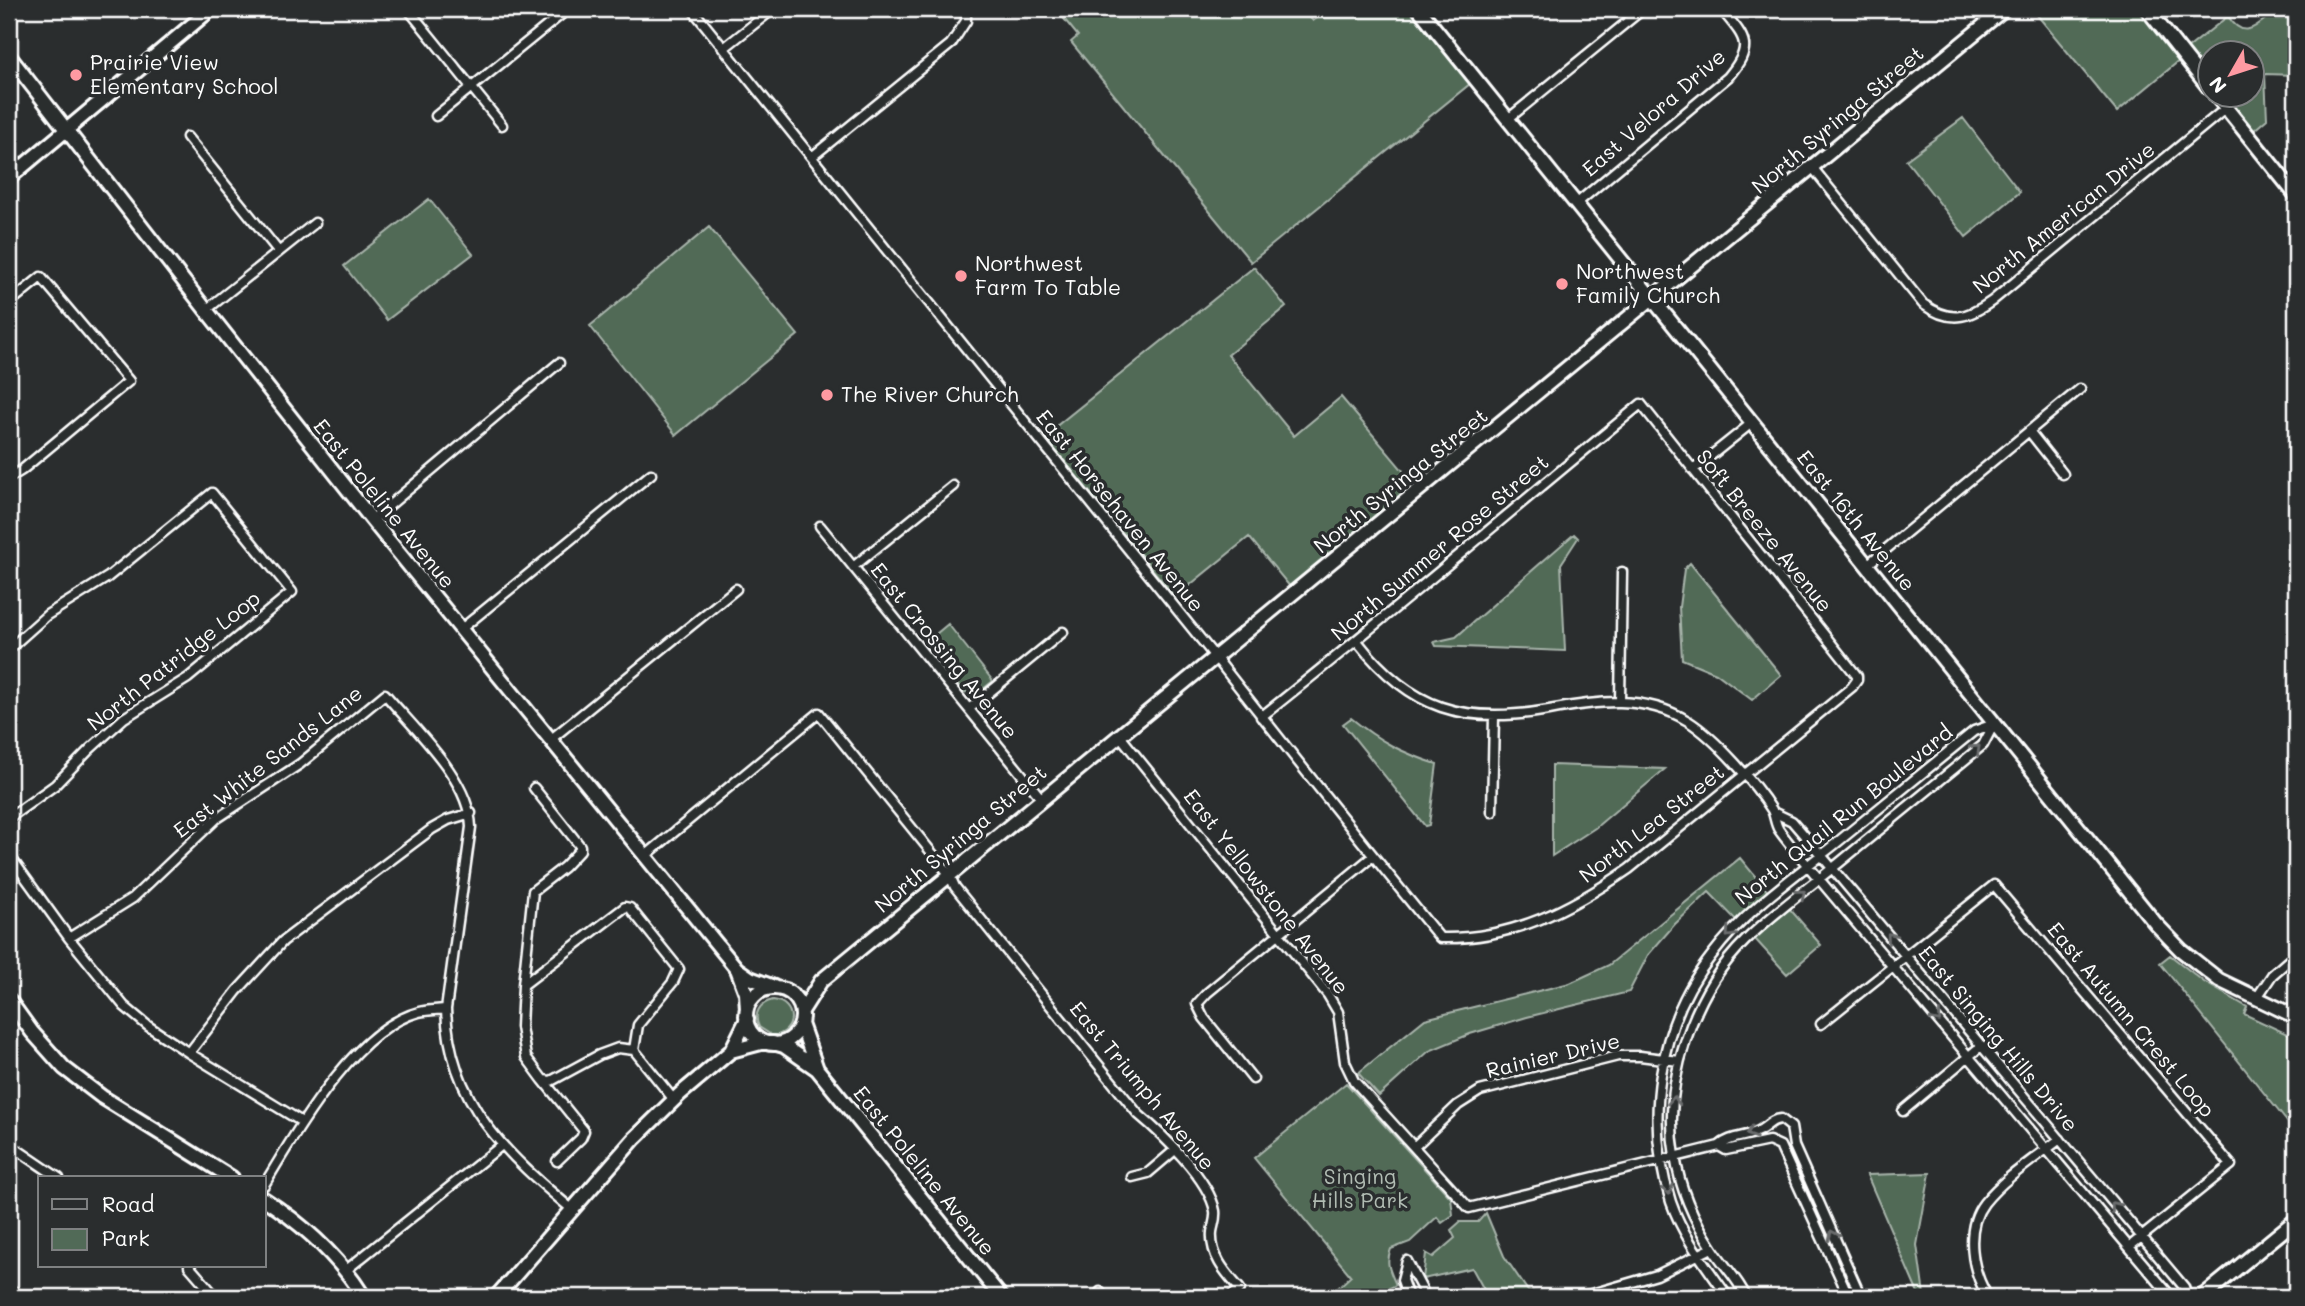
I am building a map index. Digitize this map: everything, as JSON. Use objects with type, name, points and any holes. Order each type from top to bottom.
[{"type":"street","points":[[9,178],[211,9]]},
{"type":"street","points":[[408,9],[502,125]]},
{"type":"street","points":[[436,116],[568,9]]},
{"type":"street","name":"East Horsehaven Avenue","points":[[692,9],[1440,938]]},
{"type":"street","points":[[724,48],[774,9]]},
{"type":"street","points":[[813,156],[951,44],[966,21],[966,9]]},
{"type":"street","name":"East 16th Avenue","points":[[1419,9],[2128,891],[2180,950],[2219,980],[2296,1017]]},
{"type":"street","points":[[1508,119],[1643,9]]},
{"type":"street","name":"East Velora Drive","points":[[1576,204],[1728,77],[1738,64],[1744,55],[1743,38],[1721,9]]},
{"type":"street","name":"North Syringa Street","points":[[802,1010],[821,981],[1041,797],[1216,658],[2004,9]]},
{"type":"street","points":[[2147,9],[2196,71]]},
{"type":"street","name":"East Poleline Avenue","points":[[9,56],[205,310],[372,520],[737,969],[746,993],[747,1014]]},
{"type":"street","points":[[2226,108],[2296,195]]},
{"type":"street","name":"North American Drive","points":[[1812,167],[1917,299],[1935,313],[1955,317],[1978,311],[1992,301],[2226,108]]},
{"type":"street","points":[[187,137],[279,251]]},
{"type":"street","points":[[205,310],[315,223]]},
{"type":"street","points":[[9,303],[41,277],[129,381],[9,478]]},
{"type":"street","points":[[372,520],[559,363]]},
{"type":"street","points":[[1867,565],[2080,389]]},
{"type":"street","name":"Soft Breeze Avenue","points":[[1641,404],[1852,667],[1857,680]]},
{"type":"street","name":"North Summer Rose Street","points":[[1261,717],[1357,641],[1641,404]]},
{"type":"street","points":[[1693,470],[1752,422]]},
{"type":"street","points":[[2029,431],[2063,474]]},
{"type":"street","points":[[460,630],[651,474]]},
{"type":"street","points":[[853,567],[953,485]]},
{"type":"street","name":"North Patridge Loop","points":[[9,649],[47,615],[108,577],[212,493],[292,592],[188,678],[124,718],[90,748],[55,785],[9,818]]},
{"type":"street","name":"East Crossing Avenue","points":[[820,526],[1041,797]]},
{"type":"street","points":[[1620,701],[1622,572]]},
{"type":"street","points":[[550,740],[736,589]]},
{"type":"street","points":[[969,709],[1063,632]]},
{"type":"street","name":"East Singing Hills Drive","points":[[1357,641],[1388,676],[1412,694],[1455,711],[1494,716],[1521,714],[1579,703],[1620,701],[1646,705],[1688,721],[1705,734],[1744,775],[1773,812],[1778,828],[1819,879],[2168,1293],[2175,1297]]},
{"type":"street","name":"North Lea Street","points":[[1440,938],[1496,934],[1529,925],[1571,907],[1629,869],[1857,680]]},
{"type":"street","name":"East White Sands Lane","points":[[69,938],[134,898],[216,819],[300,765],[385,694],[456,778],[471,813],[446,1009],[447,1033],[455,1070],[474,1106],[502,1145],[514,1159],[574,1211]]},
{"type":"street","name":"East Triumph Avenue","points":[[644,857],[819,713],[1138,1114],[1162,1133],[1207,1190],[1215,1213],[1212,1233],[1214,1251],[1221,1267],[1240,1289],[1230,1297]]},
{"type":"street","points":[[1492,812],[1494,716]]},
{"type":"street","name":"North Quail Run Boulevard","points":[[1728,1297],[1699,1256],[1672,1204],[1661,1159],[1658,1108],[1664,1059],[1683,1001],[1711,956],[1758,906],[1974,731],[1994,724]]},
{"type":"street","name":"North Quail Run Boulevard","points":[[1746,1297],[1741,1286],[1712,1248],[1687,1199],[1674,1156],[1673,1118],[1679,1062],[1699,1006],[1727,962],[1745,940],[1983,745],[1994,724]]},
{"type":"street","name":"East Yellowstone Avenue","points":[[1120,736],[1328,995],[1338,1012],[1347,1071],[1469,1208],[1661,1159]]},
{"type":"street","points":[[534,788],[580,846],[580,850],[564,867],[533,891],[523,985],[521,1027],[526,1057],[584,1131],[581,1138],[556,1160]]},
{"type":"street","name":"East Singing Hills Drive","points":[[1773,812],[1792,821],[1833,868],[2184,1287],[2187,1297]]},
{"type":"street","points":[[189,1053],[237,991],[283,941],[432,829],[448,820],[471,813]]},
{"type":"street","points":[[9,855],[69,938],[124,1006],[148,1026],[189,1053],[302,1122]]},
{"type":"street","points":[[1253,1079],[1204,1018],[1197,1004],[1278,933],[1373,856]]},
{"type":"street","name":"East Autumn Crest Loop","points":[[1906,956],[1994,884],[2231,1165],[2129,1247]]},
{"type":"street","points":[[523,985],[625,907],[630,908],[679,969],[673,982],[638,1025],[634,1050]]},
{"type":"street","points":[[2256,999],[2272,975],[2296,954]]},
{"type":"street","points":[[1821,1024],[1906,956]]},
{"type":"street","name":"East Poleline Avenue","points":[[737,969],[765,985],[782,989]]},
{"type":"street","name":"North Syringa Street","points":[[782,989],[821,981]]},
{"type":"street","points":[[496,1297],[574,1211],[634,1139],[730,1051],[757,993],[782,989],[796,998],[802,1010],[801,1024],[793,1036],[787,1040],[730,1051]]},
{"type":"street","points":[[9,1000],[32,1032],[64,1068],[102,1097],[229,1176]]},
{"type":"street","points":[[266,1182],[317,1100],[364,1046],[394,1023],[407,1017],[419,1012],[446,1009]]},
{"type":"street","points":[[747,1014],[753,1034],[773,1043]]},
{"type":"street","name":"East Poleline Avenue","points":[[801,1024],[817,1069]]},
{"type":"street","name":"East Poleline Avenue","points":[[773,1043],[784,1046],[817,1069],[1001,1297]]},
{"type":"street","points":[[1903,1111],[1981,1046]]},
{"type":"street","points":[[543,1080],[551,1081],[599,1055],[618,1048],[634,1050],[674,1100]]},
{"type":"street","name":"Rainier Drive","points":[[1414,1147],[1458,1105],[1480,1091],[1618,1056],[1640,1056],[1679,1062]]},
{"type":"street","points":[[1661,1159],[1719,1146],[1724,1141],[1761,1130],[1771,1121],[1782,1119],[1791,1127],[1794,1146],[1861,1297]]},
{"type":"street","points":[[1988,1297],[1972,1258],[1974,1230],[1982,1205],[2006,1181],[2060,1139]]},
{"type":"street","points":[[1719,1146],[1726,1150],[1769,1141],[1784,1152],[1849,1297]]},
{"type":"street","points":[[9,1144],[56,1176]]},
{"type":"street","points":[[345,1271],[502,1145]]},
{"type":"street","points":[[1132,1177],[1148,1173],[1175,1150]]},
{"type":"street","points":[[266,1201],[314,1237],[364,1297]]},
{"type":"street","points":[[2202,1297],[2296,1220]]},
{"type":"street","points":[[1581,1297],[1657,1276],[1712,1248]]},
{"type":"street","points":[[1408,1297],[1402,1280],[1408,1261],[1426,1297]]},
{"type":"street","points":[[190,1268],[216,1297]]},
{"type":"street","points":[[195,1273],[201,1268]]},
{"type":"street","points":[[9,1288],[22,1297]]},
{"type":"green space","points":[[1056,9],[1302,9],[1313,21],[1329,9],[1410,9],[1471,83],[1251,262],[1071,42],[1078,36]]},
{"type":"green space","points":[[2032,9],[2139,9],[2180,60],[2117,112]]},
{"type":"green space","points":[[2278,9],[2296,9],[2296,75],[2266,74],[2266,38],[2201,38],[2228,16],[2241,29],[2259,24]]},
{"type":"green space","points":[[2196,42],[2196,60],[2187,49]]},
{"type":"green space","points":[[2266,96],[2267,119],[2253,131],[2234,108],[2266,108]]},
{"type":"green space","points":[[1963,118],[2020,192],[1966,237],[1906,160]]},
{"type":"green space","points":[[429,199],[473,254],[387,320],[344,266]]},
{"type":"green space","points":[[709,227],[798,335],[676,435],[590,326]]},
{"type":"green space","points":[[1254,267],[1286,307],[1228,355],[1294,436],[1341,397],[1416,486],[1291,588],[1249,537],[1175,597],[1044,436]]},
{"type":"green space","points":[[1574,534],[1578,538],[1561,564],[1565,651],[1436,646],[1434,642],[1456,637]]},
{"type":"green space","points":[[1690,563],[1781,675],[1752,700],[1716,673],[1682,659],[1679,607],[1684,569]]},
{"type":"green space","points":[[948,624],[993,681],[977,694],[964,692],[924,644]]},
{"type":"green space","points":[[1351,718],[1391,746],[1437,764],[1429,825],[1425,826],[1343,724]]},
{"type":"green space","points":[[1552,765],[1665,769],[1595,828],[1552,856]]},
{"type":"green space","points":[[1740,858],[1769,893],[1736,920],[1709,892],[1675,924],[1648,955],[1629,992],[1527,1017],[1470,1034],[1429,1051],[1379,1096],[1358,1073],[1425,1019],[1570,983],[1609,965]]},
{"type":"green space","points":[[1789,908],[1821,945],[1787,974],[1755,939]]},
{"type":"green space","points":[[2170,955],[2204,982],[2247,1007],[2244,1014],[2296,1038],[2296,1133],[2160,963]]},
{"type":"green space","points":[[773,1000],[787,1006],[791,1018],[786,1030],[773,1036],[759,1027],[757,1014],[761,1006]]},
{"type":"green space","name":"Singing Hills Park","points":[[1346,1083],[1451,1198],[1453,1215],[1442,1223],[1437,1217],[1410,1242],[1391,1249],[1388,1263],[1396,1285],[1373,1297],[1328,1297],[1351,1276],[1254,1158]]},
{"type":"green space","points":[[1930,1173],[1917,1245],[1924,1295],[1919,1296],[1867,1175]]},
{"type":"green space","points":[[1486,1213],[1504,1256],[1528,1291],[1555,1295],[1554,1297],[1488,1297],[1472,1268],[1423,1279],[1426,1253],[1433,1257],[1455,1238],[1451,1230],[1460,1222],[1478,1222]]},
{"type":"place","name":"Prairie View Elementary School","points":[[76,75]]},
{"type":"place","name":"Northwest Farm To Table","points":[[961,276]]},
{"type":"place","name":"Northwest Family Church","points":[[1562,284]]},
{"type":"place","name":"The River Church","points":[[827,395]]}]
